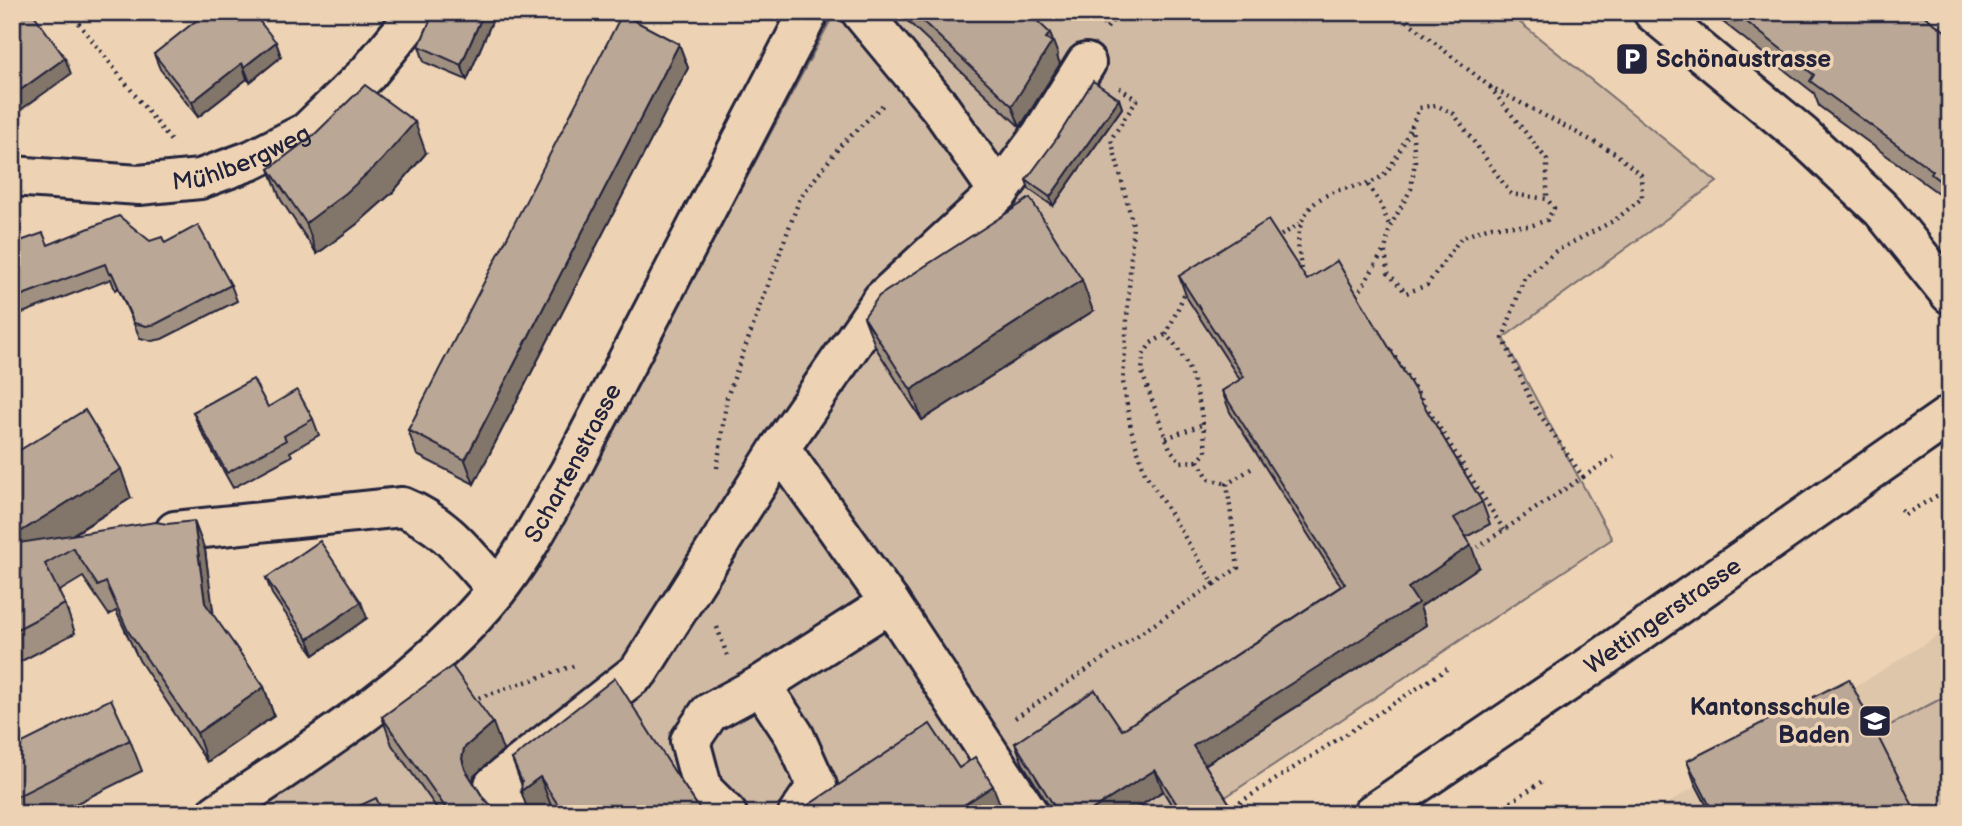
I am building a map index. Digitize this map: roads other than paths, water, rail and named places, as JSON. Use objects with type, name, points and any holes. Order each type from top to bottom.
[{"type":"street","name":"Mühlbergweg","points":[[12,176],[139,185],[200,179],[251,160],[307,132],[368,73],[415,12]]},
{"type":"street","name":"Schartenstrasse","points":[[216,814],[359,715],[420,668],[497,590],[569,473],[809,12]]},
{"type":"street","points":[[861,12],[939,106],[999,192]]},
{"type":"street","points":[[1653,12],[1803,136],[1874,202],[1950,294]]},
{"type":"street","points":[[512,814],[494,785],[639,671],[780,448],[881,300],[999,192],[1041,135],[1086,63]]},
{"type":"street","name":"Wettingerstrasse","points":[[1372,814],[1585,670],[1950,415]]},
{"type":"street","points":[[780,448],[890,603],[1030,814]]},
{"type":"street","points":[[175,531],[402,507],[423,515],[448,534],[497,590]]},
{"type":"street","points":[[727,814],[703,790],[690,741],[709,713],[761,685],[890,603]]},
{"type":"street","points":[[761,685],[794,735],[817,786],[798,814]]},
{"type":"place","name":"Schönaustrasse","points":[[1632,59]]},
{"type":"place","name":"Kantonsschule Baden","points":[[1875,721]]}]
